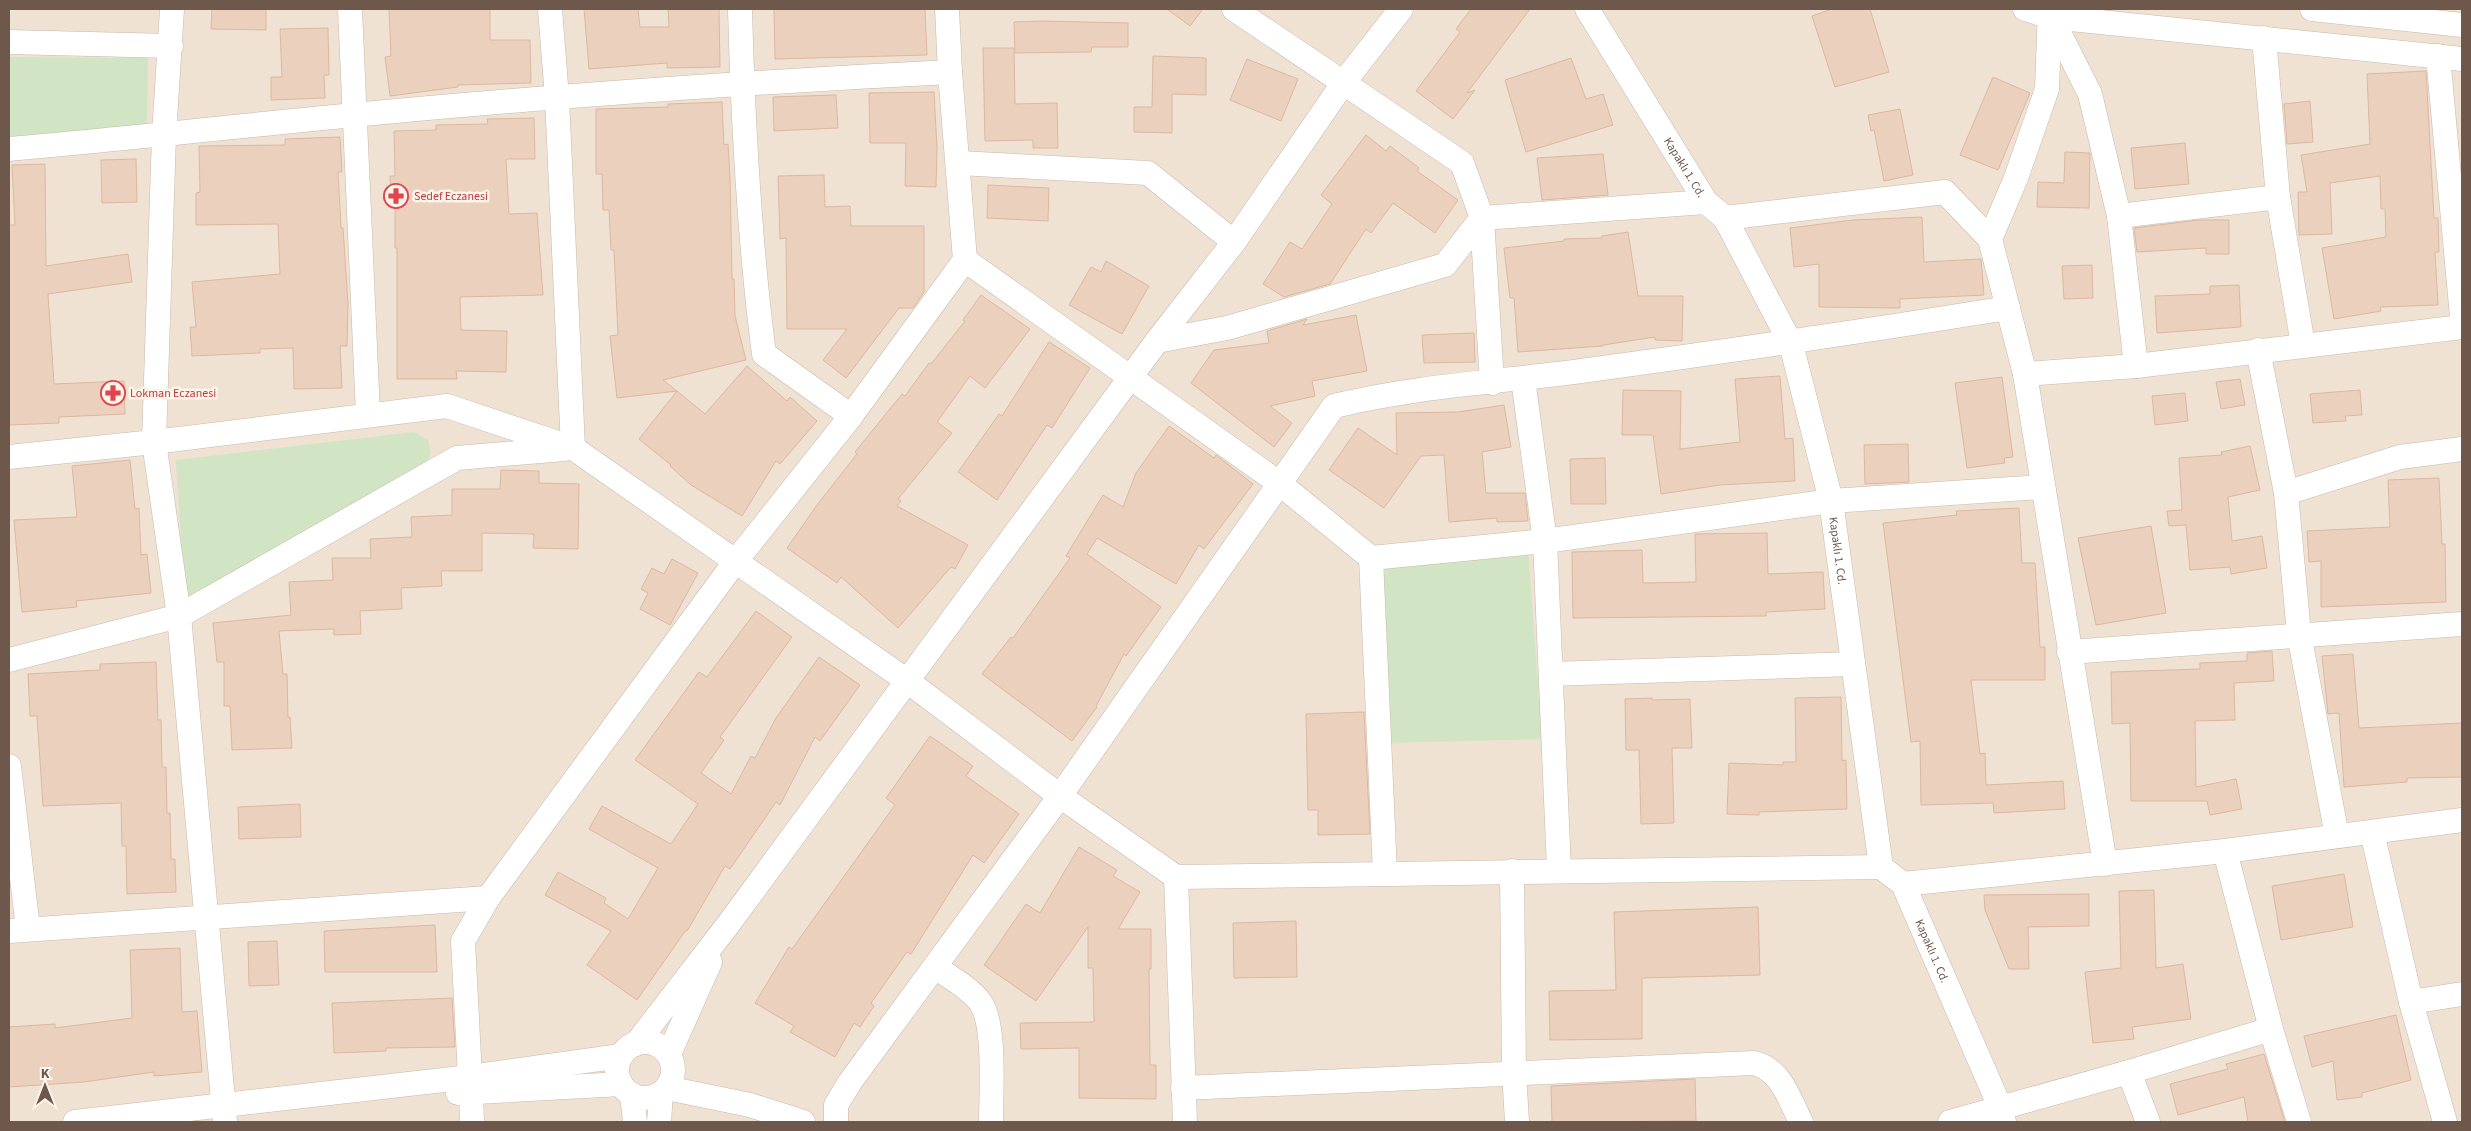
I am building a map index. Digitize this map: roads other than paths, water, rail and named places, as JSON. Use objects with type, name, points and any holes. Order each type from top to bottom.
[{"type":"street","points":[[172,9],[164,136],[154,442],[179,616],[224,1114]]},
{"type":"street","points":[[350,9],[368,414]]},
{"type":"street","points":[[550,9],[557,98],[573,448]]},
{"type":"street","points":[[740,9],[742,82],[753,269],[764,354],[851,416]]},
{"type":"street","points":[[472,1122],[463,941],[488,898],[735,562],[851,416],[966,260],[950,72],[947,9]]},
{"type":"street","points":[[1234,9],[1462,163],[1482,218],[1492,383]]},
{"type":"street","points":[[635,1122],[627,1089],[617,1070],[629,1050],[727,926],[1157,341],[1234,242],[1344,82],[1401,9]]},
{"type":"street","name":"Kapaklı 1. Cd.","points":[[1587,9],[1706,202],[1725,218],[1791,344],[1831,501],[1881,867],[1903,884],[2002,1115]]},
{"type":"street","points":[[2024,9],[2264,38],[2462,58]]},
{"type":"street","points":[[2312,9],[2462,25]]},
{"type":"street","points":[[2050,13],[2090,94],[2119,216],[2136,366]]},
{"type":"street","points":[[1990,239],[2016,178],[2047,89],[2050,13]]},
{"type":"street","points":[[2264,38],[2278,197],[2303,345]]},
{"type":"street","points":[[9,42],[170,46]]},
{"type":"street","points":[[2438,56],[2462,317]]},
{"type":"street","points":[[9,149],[164,136],[354,115],[742,82],[950,72]]},
{"type":"street","points":[[959,163],[1148,173],[1234,242]]},
{"type":"street","points":[[1725,218],[1945,192],[1990,239],[2025,374],[2105,864]]},
{"type":"street","points":[[2119,216],[2278,197]]},
{"type":"street","points":[[1157,341],[1227,328],[1444,265],[1482,218],[1706,202]]},
{"type":"street","points":[[966,260],[1279,483],[1371,558],[1545,541],[1831,501],[2042,487]]},
{"type":"street","points":[[836,1122],[836,1106],[850,1082],[1060,796],[1334,406],[1376,396],[1492,383],[1791,344],[2008,308]]},
{"type":"street","points":[[2025,374],[2136,366],[2462,327]]},
{"type":"street","points":[[2258,350],[2286,493],[2299,634],[2337,836]]},
{"type":"street","points":[[1523,379],[1545,541],[1559,870]]},
{"type":"street","points":[[9,457],[154,442],[368,414],[446,406],[573,448],[906,680],[1060,796],[1176,877],[1559,870],[1881,867]]},
{"type":"street","points":[[9,660],[179,616],[457,458],[573,448]]},
{"type":"street","points":[[2286,493],[2400,457],[2462,449]]},
{"type":"street","points":[[1371,558],[1385,873]]},
{"type":"street","points":[[2070,652],[2299,634],[2462,624]]},
{"type":"street","points":[[1550,674],[1853,664]]},
{"type":"street","points":[[9,766],[18,930],[488,898]]},
{"type":"street","points":[[1903,884],[2105,864],[2462,820]]},
{"type":"street","points":[[2372,832],[2411,1002],[2445,1122]]},
{"type":"street","points":[[2225,850],[2271,1029],[2299,1122]]},
{"type":"street","points":[[1512,871],[1514,1072],[1517,1122]]},
{"type":"street","points":[[1176,877],[1185,1122]]},
{"type":"street","points":[[659,1122],[668,1075],[727,926]]},
{"type":"street","points":[[935,967],[972,994],[986,1010],[990,1026],[991,1122]]},
{"type":"street","points":[[2411,1002],[2462,994]]},
{"type":"street","points":[[1950,1122],[2002,1115],[2129,1072],[2271,1029]]},
{"type":"street","points":[[75,1122],[224,1114],[471,1084],[654,1043],[668,1075],[750,1106],[803,1122]]},
{"type":"street","points":[[1184,1088],[1514,1072],[1754,1063],[1765,1066],[1775,1072],[1801,1122]]},
{"type":"street","points":[[2129,1072],[2148,1122]]},
{"type":"street","points":[[471,1084],[627,1089],[647,1098],[668,1075]]},
{"type":"place","name":"Sedef Eczanesi","points":[[396,196]]},
{"type":"place","name":"Lokman Eczanesi","points":[[113,393]]}]
